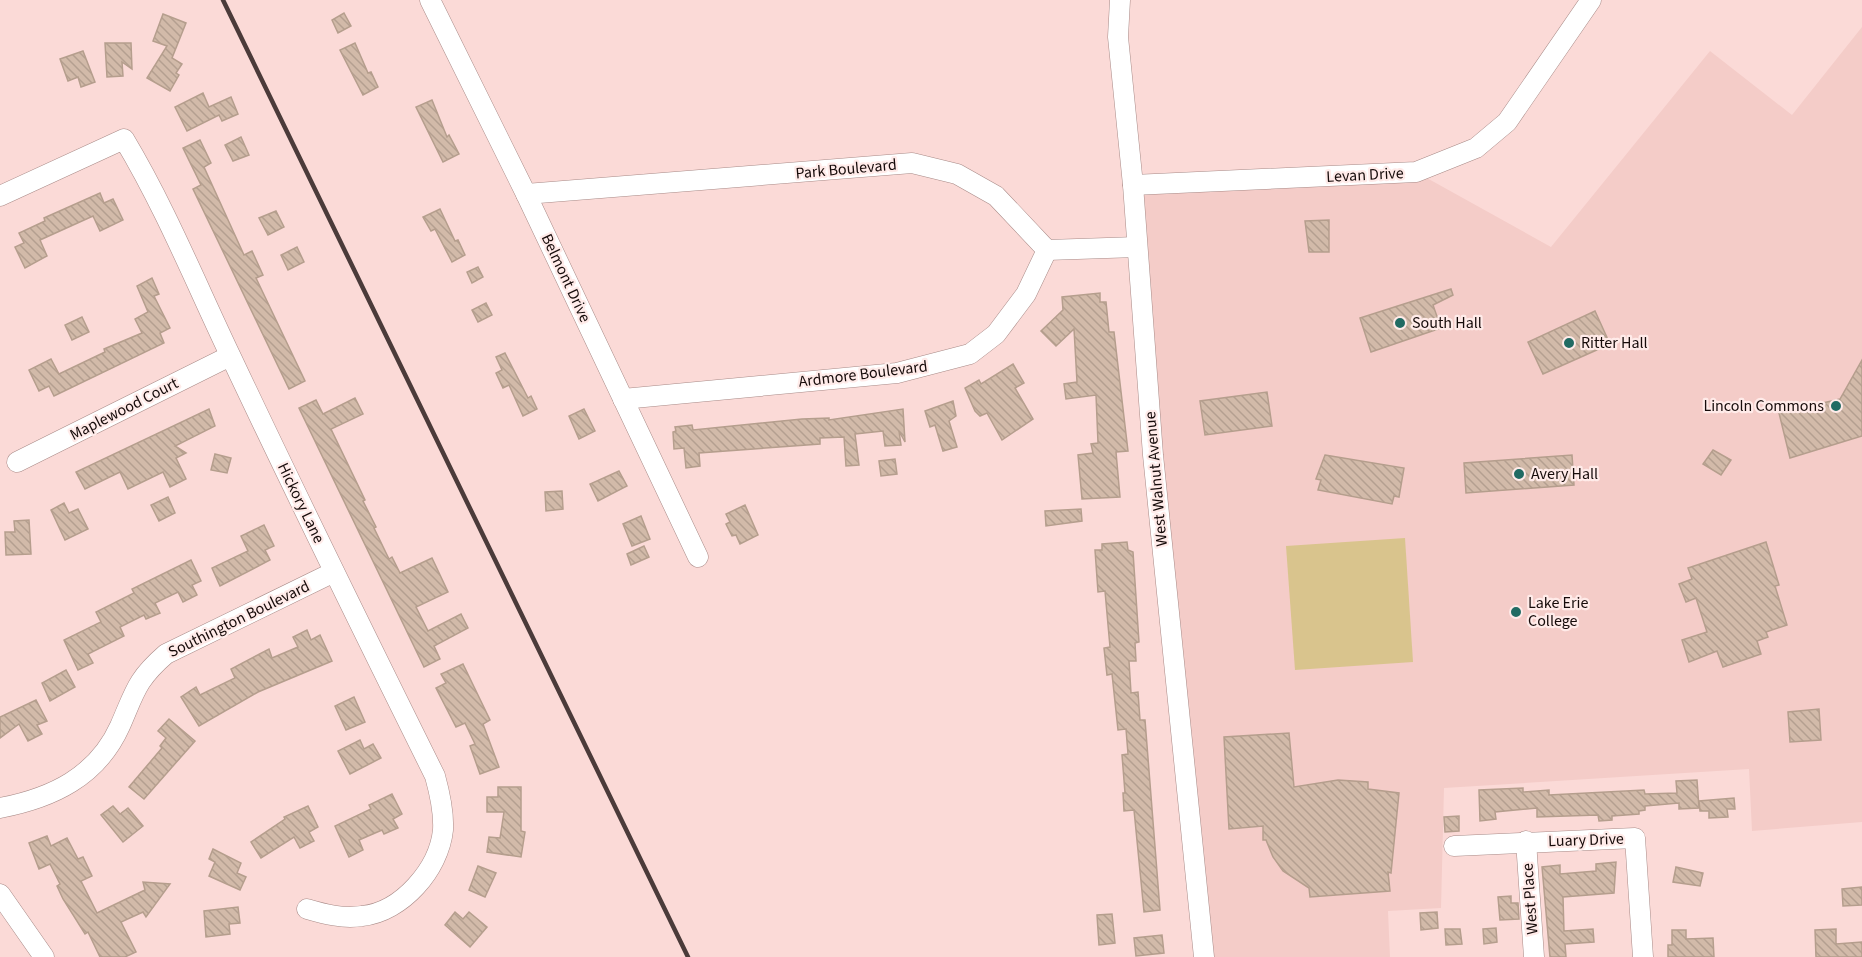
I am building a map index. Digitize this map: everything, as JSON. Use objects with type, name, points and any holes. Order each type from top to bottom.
[{"type":"street","name":"Belmont Drive","points":[[430,0],[526,194],[698,557]]},
{"type":"street","name":"West Walnut Avenue","points":[[1120,0],[1118,37],[1133,185],[1153,455],[1204,957]]},
{"type":"street","name":"Levan Drive","points":[[1133,185],[1416,172],[1476,148],[1507,123],[1591,0]]},
{"type":"street","name":"Hickory Lane","points":[[0,196],[124,140],[141,168],[334,572],[435,776],[442,804],[442,831],[436,858],[423,879],[405,896],[363,916],[327,915],[307,909]]},
{"type":"street","name":"Park Boulevard","points":[[526,194],[912,163],[957,174],[996,196],[1047,250]]},
{"type":"street","points":[[1047,250],[1137,247]]},
{"type":"street","name":"Ardmore Boulevard","points":[[623,399],[897,373],[970,354],[996,334],[1026,294],[1047,250]]},
{"type":"street","name":"Maplewood Court","points":[[17,462],[230,356]]},
{"type":"street","name":"Southington Boulevard","points":[[0,808],[54,793],[75,782],[107,751],[132,693],[146,672],[166,654],[334,572]]},
{"type":"street","name":"Luary Drive","points":[[1454,846],[1635,838],[1643,957]]},
{"type":"street","name":"West Place","points":[[1526,842],[1534,957]]},
{"type":"street","points":[[0,894],[44,957]]},
{"type":"shaded area","name":"Lake Erie College","points":[[1862,27],[1862,822],[1752,831],[1749,769],[1444,788],[1441,908],[1388,911],[1390,957],[1204,957],[1133,185],[1416,172],[1551,247],[1710,51],[1792,115]]},
{"type":"shaded area","points":[[1405,538],[1413,662],[1295,670],[1286,546]]},
{"type":"building","points":[[344,13],[351,26],[338,33],[332,20]]},
{"type":"building","points":[[163,14],[186,23],[172,58],[182,64],[176,73],[179,75],[170,91],[147,78],[167,46],[153,41]]},
{"type":"building","points":[[105,43],[131,43],[132,69],[122,62],[123,76],[107,77]]},
{"type":"building","points":[[355,43],[368,73],[371,72],[378,87],[363,95],[340,50]]},
{"type":"building","points":[[83,51],[95,82],[81,87],[78,77],[68,81],[60,59]]},
{"type":"building","points":[[203,93],[209,107],[231,97],[238,114],[222,121],[219,115],[187,131],[175,107]]},
{"type":"building","points":[[432,100],[447,137],[449,135],[459,154],[443,162],[416,107]]},
{"type":"building","points":[[241,137],[249,155],[233,161],[225,145]]},
{"type":"building","points":[[200,140],[211,163],[204,167],[244,255],[252,251],[263,275],[256,278],[305,381],[289,389],[193,189],[201,185],[183,148]]},
{"type":"building","points":[[100,193],[104,203],[113,199],[123,220],[100,231],[93,216],[40,240],[47,256],[25,268],[15,247],[24,243],[19,233],[45,221],[44,218]]},
{"type":"building","points":[[440,209],[455,241],[458,240],[465,255],[452,262],[435,229],[431,231],[423,217]]},
{"type":"building","points":[[276,211],[284,227],[268,235],[259,218]]},
{"type":"building","points":[[1329,220],[1329,252],[1309,252],[1305,221]]},
{"type":"building","points":[[297,247],[304,262],[288,270],[281,255]]},
{"type":"building","points":[[478,267],[483,277],[472,283],[467,272]]},
{"type":"building","points":[[152,278],[159,294],[154,296],[170,328],[160,333],[164,343],[54,396],[49,386],[39,391],[29,370],[51,359],[59,374],[105,352],[104,349],[142,333],[135,319],[148,312],[137,286]]},
{"type":"building","name":"South Hall","points":[[1451,289],[1453,295],[1433,305],[1441,328],[1371,352],[1360,318]]},
{"type":"building","points":[[1100,293],[1100,302],[1106,302],[1109,332],[1114,332],[1128,451],[1116,452],[1120,497],[1082,499],[1078,455],[1093,453],[1091,444],[1098,443],[1096,395],[1066,399],[1064,384],[1077,382],[1074,329],[1056,346],[1041,331],[1063,310],[1062,297]]},
{"type":"building","points":[[486,303],[492,315],[478,322],[472,310]]},
{"type":"building","name":"Ritter Hall","points":[[1595,311],[1610,344],[1543,374],[1528,342]]},
{"type":"building","points":[[82,317],[89,332],[72,340],[65,325]]},
{"type":"building","points":[[505,353],[528,398],[531,396],[537,409],[523,416],[509,385],[503,388],[496,373],[502,370],[496,357]]},
{"type":"building","name":"Lincoln Commons","points":[[1862,360],[1862,436],[1790,458],[1779,413],[1840,399]]},
{"type":"building","points":[[1013,364],[1024,383],[1015,388],[1033,419],[1002,440],[987,413],[980,416],[975,411],[965,388],[979,380],[981,384]]},
{"type":"building","points":[[1267,392],[1272,426],[1205,435],[1200,401]]},
{"type":"building","points":[[355,398],[363,414],[331,429],[365,500],[363,501],[389,559],[392,557],[400,573],[432,558],[448,592],[416,607],[428,631],[461,614],[468,628],[434,646],[440,659],[424,667],[299,408],[316,400],[323,414]]},
{"type":"building","points":[[953,401],[956,416],[949,421],[957,447],[943,451],[935,425],[930,427],[925,411]]},
{"type":"building","points":[[209,409],[215,426],[175,446],[186,453],[176,458],[186,479],[170,487],[163,472],[128,489],[120,472],[85,489],[76,472]]},
{"type":"building","points":[[584,409],[595,431],[579,439],[569,416]]},
{"type":"building","points":[[903,409],[905,442],[899,431],[901,445],[885,446],[883,431],[855,434],[859,465],[846,466],[844,437],[820,438],[820,444],[699,453],[700,466],[686,468],[684,448],[674,449],[675,427],[692,425],[693,430],[802,419],[829,418],[829,420]]},
{"type":"building","points":[[1713,450],[1731,460],[1721,475],[1703,464]]},
{"type":"building","points":[[215,454],[231,458],[227,473],[211,470]]},
{"type":"building","points":[[1325,455],[1404,468],[1399,497],[1394,496],[1392,504],[1318,490],[1321,480],[1316,479]]},
{"type":"building","name":"Avery Hall","points":[[1572,455],[1574,485],[1466,493],[1464,463]]},
{"type":"building","points":[[895,459],[897,474],[881,476],[879,461]]},
{"type":"building","points":[[619,471],[627,486],[598,501],[590,484]]},
{"type":"building","points":[[562,491],[563,509],[546,511],[545,492]]},
{"type":"building","points":[[168,497],[175,513],[159,521],[151,505]]},
{"type":"building","points":[[64,503],[69,513],[78,509],[88,529],[65,540],[51,510]]},
{"type":"building","points":[[745,505],[758,535],[740,544],[736,535],[732,536],[726,524],[730,522],[726,514]]},
{"type":"building","points":[[1081,509],[1082,521],[1046,526],[1045,511]]},
{"type":"building","points":[[641,516],[650,539],[632,546],[623,524]]},
{"type":"building","points":[[29,520],[31,554],[6,555],[5,532],[15,532],[14,521]]},
{"type":"building","points":[[264,525],[274,546],[265,550],[270,560],[220,586],[212,568],[248,551],[241,536]]},
{"type":"building","points":[[1127,542],[1128,550],[1133,552],[1139,642],[1135,643],[1136,661],[1129,661],[1131,693],[1138,692],[1140,720],[1145,720],[1160,910],[1144,912],[1134,810],[1124,811],[1122,755],[1128,754],[1126,729],[1118,730],[1112,674],[1107,675],[1104,648],[1110,647],[1105,591],[1098,592],[1095,550],[1102,550],[1102,544]]},
{"type":"building","points":[[1766,542],[1779,585],[1775,586],[1787,625],[1766,632],[1768,637],[1757,641],[1761,654],[1723,667],[1717,651],[1689,662],[1682,640],[1707,632],[1696,598],[1686,602],[1679,584],[1692,579],[1688,568]]},
{"type":"building","points":[[644,546],[649,557],[631,565],[627,554]]},
{"type":"building","points":[[191,560],[201,581],[192,585],[197,595],[183,602],[178,592],[155,603],[160,613],[146,619],[144,615],[120,627],[124,636],[88,654],[93,663],[78,670],[64,640],[101,622],[96,612],[134,593],[132,589]]},
{"type":"building","points":[[307,630],[311,640],[320,635],[332,661],[258,692],[199,726],[181,697],[196,687],[200,695],[235,678],[231,669],[269,649],[272,658],[298,647],[293,637]]},
{"type":"building","points":[[463,664],[490,720],[483,724],[499,767],[480,774],[470,746],[475,744],[465,723],[456,727],[436,688],[446,683],[441,674]]},
{"type":"building","points":[[66,670],[75,687],[50,701],[42,683]]},
{"type":"building","points":[[354,697],[365,722],[346,730],[335,706]]},
{"type":"building","points":[[36,700],[47,721],[37,725],[42,734],[28,741],[19,724],[0,738],[0,717]]},
{"type":"building","points":[[1819,709],[1821,740],[1790,742],[1788,712]]},
{"type":"building","points":[[169,719],[195,741],[144,799],[129,787],[162,748],[160,746],[166,738],[158,731]]},
{"type":"building","points":[[1289,733],[1294,787],[1338,780],[1368,782],[1368,789],[1399,793],[1391,873],[1388,872],[1390,891],[1310,897],[1309,888],[1283,871],[1273,857],[1266,840],[1263,840],[1263,826],[1229,829],[1224,737]]},
{"type":"building","points":[[360,740],[364,749],[373,744],[381,758],[350,774],[338,751]]},
{"type":"building","points":[[1697,780],[1699,808],[1679,809],[1679,803],[1645,806],[1645,810],[1639,811],[1639,814],[1612,816],[1612,820],[1599,821],[1598,815],[1537,817],[1537,808],[1495,812],[1496,819],[1480,821],[1479,790],[1523,788],[1523,792],[1549,790],[1549,795],[1644,790],[1645,794],[1677,793],[1676,781]]},
{"type":"building","points":[[498,787],[521,787],[521,831],[525,832],[521,857],[487,852],[489,837],[500,838],[504,812],[487,812],[487,797],[498,797]]},
{"type":"building","points":[[392,794],[402,814],[393,819],[398,828],[384,834],[382,830],[359,840],[363,850],[349,857],[335,826],[371,809],[369,805]]},
{"type":"building","points":[[1734,798],[1735,809],[1727,809],[1728,817],[1709,818],[1709,811],[1700,811],[1699,801]]},
{"type":"building","points":[[113,806],[120,814],[128,808],[143,826],[123,842],[101,815]]},
{"type":"building","points":[[308,806],[318,827],[309,832],[314,841],[300,848],[294,837],[261,858],[251,842],[285,819],[284,817]]},
{"type":"building","points":[[1459,816],[1459,831],[1445,832],[1444,817]]},
{"type":"building","points":[[47,836],[51,846],[67,838],[78,859],[83,857],[92,876],[81,881],[97,913],[145,890],[143,882],[170,884],[146,917],[143,912],[121,922],[136,952],[125,957],[100,957],[88,932],[85,934],[63,899],[57,886],[60,884],[50,864],[39,869],[29,843]]},
{"type":"building","points":[[213,849],[241,863],[237,873],[246,877],[240,890],[209,876],[215,862],[209,859]]},
{"type":"building","points":[[1616,862],[1614,893],[1563,897],[1564,931],[1593,929],[1594,942],[1565,944],[1566,957],[1550,957],[1542,867],[1560,865],[1560,874],[1596,871],[1596,864]]},
{"type":"building","points":[[478,866],[496,873],[485,897],[469,890]]},
{"type":"building","points":[[1676,867],[1703,873],[1700,886],[1673,882]]},
{"type":"building","points":[[1862,887],[1862,905],[1843,906],[1842,889]]},
{"type":"building","points":[[1511,896],[1511,903],[1518,903],[1519,919],[1500,920],[1498,897]]},
{"type":"building","points":[[238,907],[240,923],[229,924],[230,934],[206,937],[204,911]]},
{"type":"building","points":[[455,912],[463,919],[469,912],[487,927],[470,947],[445,925]]},
{"type":"building","points":[[1437,912],[1438,928],[1421,930],[1420,913]]},
{"type":"building","points":[[1112,914],[1115,943],[1099,945],[1097,915]]},
{"type":"building","points":[[1496,928],[1497,942],[1484,944],[1483,929]]},
{"type":"building","points":[[1445,929],[1460,929],[1462,944],[1446,945]]},
{"type":"building","points":[[1836,929],[1836,944],[1862,942],[1862,957],[1816,957],[1815,930]]},
{"type":"building","points":[[1672,930],[1686,930],[1686,939],[1713,938],[1714,957],[1668,957],[1668,945],[1672,945]]},
{"type":"building","points":[[1162,935],[1164,953],[1136,956],[1134,938]]},
{"type":"railway","points":[[223,0],[688,957]]},
{"type":"place","name":"South Hall","points":[[1400,323]]},
{"type":"place","name":"Ritter Hall","points":[[1569,343]]},
{"type":"place","name":"Lincoln Commons","points":[[1836,406]]},
{"type":"place","name":"Avery Hall","points":[[1519,474]]},
{"type":"place","name":"Lake Erie College","points":[[1516,612]]}]
